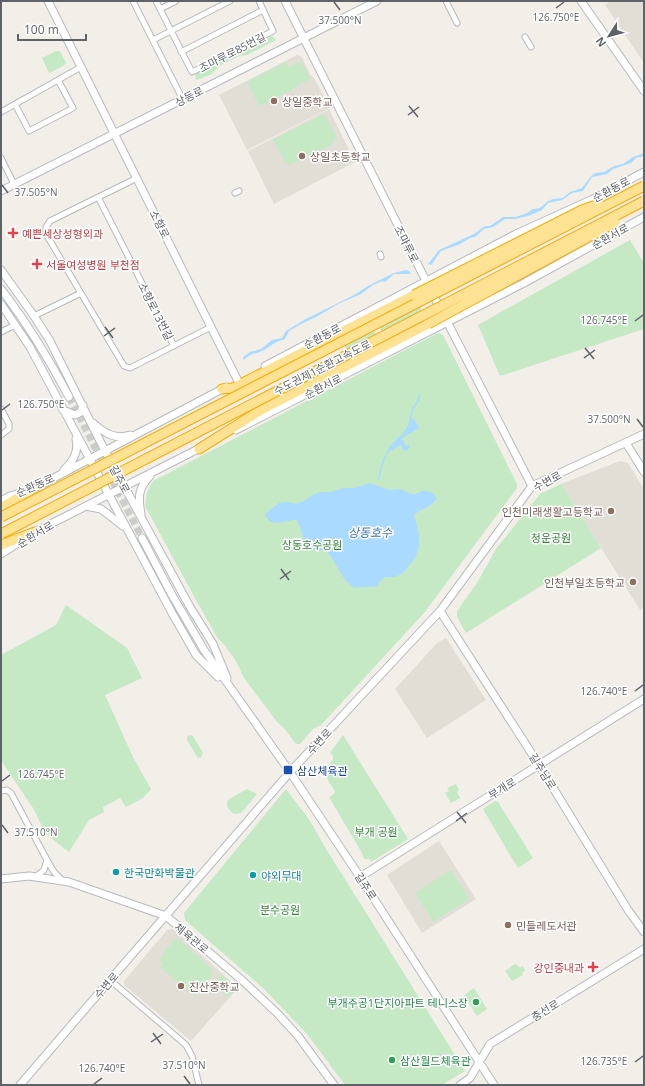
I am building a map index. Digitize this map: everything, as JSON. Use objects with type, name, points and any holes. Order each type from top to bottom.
[{"type":"highway","name":"수도권제1순환고속도로","points":[[1,518],[644,186]]},
{"type":"highway","points":[[222,390],[233,388],[582,210],[632,192]]},
{"type":"highway","name":"수도권제1순환고속도로","points":[[1,534],[642,202]]},
{"type":"highway","points":[[199,449],[261,410],[465,305],[591,236],[642,202]]},
{"type":"highway","points":[[1,508],[33,489]]},
{"type":"highway","points":[[5,543],[35,532]]},
{"type":"street","name":"소향로","points":[[48,1],[238,381]]},
{"type":"street","points":[[133,1],[183,100]]},
{"type":"street","name":"조마루로85번길","points":[[156,1],[192,72],[273,31],[259,1]]},
{"type":"street","points":[[160,9],[176,1]]},
{"type":"street","points":[[153,40],[218,4],[230,1]]},
{"type":"street","name":"조마루로","points":[[285,1],[426,281],[532,486]]},
{"type":"street","name":"상동로","points":[[1,191],[377,1]]},
{"type":"street","points":[[446,1],[457,23]]},
{"type":"street","points":[[581,1],[644,91]]},
{"type":"street","name":"조마루로85번길","points":[[181,52],[263,10]]},
{"type":"street","points":[[526,37],[531,47]]},
{"type":"street","points":[[1,112],[82,68]]},
{"type":"street","points":[[15,104],[29,131],[72,108],[58,80]]},
{"type":"street","points":[[1,158],[14,184]]},
{"type":"street","name":"순환동로","points":[[1,501],[10,496],[33,489],[516,234],[593,199],[644,172]]},
{"type":"street","name":"소향로13번길","points":[[137,178],[50,221],[46,227],[46,234],[124,366],[130,368],[212,327]]},
{"type":"street","name":"소향로13번길","points":[[98,197],[174,346]]},
{"type":"street","name":"순환서로","points":[[1,554],[35,532],[524,283],[644,217]]},
{"type":"street","name":"길주로","points":[[1,270],[50,341],[142,520],[190,607],[213,644],[232,691]]},
{"type":"street","points":[[1,289],[21,315],[47,356],[69,397]]},
{"type":"street","points":[[34,316],[81,293]]},
{"type":"street","name":"길주로","points":[[1,304],[30,347],[172,614],[196,655],[232,691]]},
{"type":"street","points":[[1,332],[15,325]]},
{"type":"street","points":[[64,410],[75,415],[81,412],[83,406]]},
{"type":"street","points":[[1,408],[9,424],[9,429],[1,436]]},
{"type":"street","points":[[91,422],[102,431],[113,436],[124,437],[145,429]]},
{"type":"street","points":[[62,473],[75,456],[78,446],[75,431]]},
{"type":"street","name":"수변로","points":[[20,1085],[290,772],[440,611],[532,486],[644,434]]},
{"type":"street","points":[[626,443],[644,472]]},
{"type":"street","points":[[142,520],[139,501],[140,488],[154,472]]},
{"type":"street","points":[[86,506],[101,509],[126,528]]},
{"type":"street","name":"길주로","points":[[142,538],[172,595],[204,650],[290,772],[360,877],[494,1085]]},
{"type":"street","name":"길주남로","points":[[440,611],[539,765],[628,910],[644,932]]},
{"type":"street","name":"부개로","points":[[360,877],[644,699]]},
{"type":"street","points":[[1,791],[7,790],[11,793],[47,860],[59,878],[63,881]]},
{"type":"street","points":[[35,877],[44,870],[47,860]]},
{"type":"street","name":"체육관로","points":[[1,879],[29,876],[63,881],[84,886],[166,916],[243,981],[277,1014],[298,1036],[334,1085]]},
{"type":"street","name":"충선로","points":[[460,1085],[470,1078],[490,1044],[644,949]]},
{"type":"street","points":[[110,980],[186,1045],[192,1056],[198,1085]]},
{"type":"shaded area","points":[[610,1],[644,1],[644,63],[605,5]]},
{"type":"shaded area","name":"상일중학교","points":[[297,55],[302,57],[310,75],[314,78],[330,108],[247,150],[219,95]]},
{"type":"shaded area","name":"상일초등학교","points":[[329,109],[355,162],[274,204],[248,151]]},
{"type":"shaded area","name":"인천미래생활고등학교","points":[[620,461],[628,463],[644,489],[644,607],[640,610],[561,484]]},
{"type":"shaded area","points":[[446,638],[486,700],[427,738],[395,689],[437,643]]},
{"type":"shaded area","points":[[439,841],[476,899],[422,933],[387,875]]},
{"type":"shaded area","name":"진산중학교","points":[[173,929],[238,988],[191,1041],[124,985],[124,981],[167,930]]},
{"type":"green space","points":[[272,36],[276,40],[247,55],[239,56],[221,65],[210,75],[196,80],[195,74]]},
{"type":"green space","points":[[56,51],[60,51],[66,63],[49,73],[42,58]]},
{"type":"green space","points":[[301,61],[310,79],[259,106],[247,82],[287,62],[289,67]]},
{"type":"green space","points":[[324,114],[337,138],[332,141],[333,144],[290,165],[285,162],[273,140]]},
{"type":"green space","points":[[630,240],[644,263],[644,329],[500,376],[478,325]]},
{"type":"green space","points":[[420,306],[427,320],[387,341],[379,327]]},
{"type":"green space","points":[[373,330],[381,344],[352,359],[344,345]]},
{"type":"green space","name":"상동호수공원","points":[[438,333],[443,335],[517,484],[517,488],[424,613],[321,725],[313,729],[300,744],[296,744],[284,728],[277,722],[244,678],[236,661],[217,637],[145,506],[147,492],[153,481]]},
{"type":"green space","name":"청운공원","points":[[561,484],[601,548],[466,633],[457,617],[457,611],[477,583],[496,549],[540,494]]},
{"type":"green space","points":[[66,605],[127,648],[142,678],[105,695],[133,757],[151,789],[143,798],[126,807],[120,798],[103,807],[104,812],[89,820],[69,852],[46,834],[33,808],[1,760],[1,655],[56,625]]},
{"type":"green space","points":[[190,735],[193,736],[203,753],[201,757],[198,758],[187,740],[187,737]]},
{"type":"green space","name":"부개 공원","points":[[343,735],[408,839],[371,862],[369,859],[364,859],[362,853],[329,797],[334,794],[335,791],[326,776],[327,768],[333,760],[333,756],[330,753]]},
{"type":"green space","points":[[456,784],[459,790],[457,792],[460,798],[451,803],[445,793],[449,791],[447,788]]},
{"type":"green space","points":[[247,789],[257,794],[241,813],[235,814],[231,812],[227,806],[228,800]]},
{"type":"green space","name":"분수공원","points":[[286,789],[310,821],[465,1071],[442,1085],[345,1085],[307,1034],[263,988],[185,920],[184,913]]},
{"type":"green space","points":[[495,801],[498,802],[533,858],[518,868],[483,809]]},
{"type":"green space","points":[[451,870],[469,899],[433,922],[415,893]]},
{"type":"green space","points":[[175,939],[178,939],[212,969],[210,972],[213,975],[196,995],[193,995],[160,967],[162,963],[159,959]]},
{"type":"green space","points":[[515,964],[520,968],[522,966],[525,970],[522,973],[523,975],[512,981],[505,971]]},
{"type":"green space","points":[[221,975],[236,988],[228,997],[213,984]]},
{"type":"green space","name":"부개주공1단지아파트 테니스장","points":[[474,988],[487,1009],[477,1016],[464,995]]},
{"type":"water","points":[[644,153],[644,156],[636,158],[631,163],[613,169],[607,174],[592,177],[583,191],[572,193],[562,200],[548,203],[542,210],[528,216],[515,219],[505,219],[493,227],[484,229],[475,237],[441,251],[431,265],[428,264],[439,250],[474,234],[485,226],[490,226],[503,217],[516,217],[533,209],[540,208],[548,201],[553,199],[563,198],[570,192],[582,188],[592,175],[623,164],[633,157]]},
{"type":"water","points":[[406,270],[411,274],[394,274],[385,282],[382,281],[373,285],[361,294],[338,304],[289,331],[285,339],[250,355],[244,360],[243,357],[250,352],[261,349],[272,340],[282,338],[286,331],[304,320],[394,273]]},
{"type":"water","points":[[412,418],[415,420],[419,428],[402,438],[406,446],[409,445],[410,448],[404,451],[401,445],[386,453],[408,428]]},
{"type":"water","name":"상동호수","points":[[370,483],[389,490],[400,489],[411,494],[416,494],[423,491],[431,492],[437,498],[432,504],[414,515],[419,534],[419,547],[415,558],[403,573],[395,577],[385,577],[377,586],[355,588],[342,575],[333,559],[325,550],[316,550],[307,545],[296,520],[278,523],[267,519],[265,514],[279,503],[287,502],[296,504],[319,492],[331,492],[344,488],[354,488]]},
{"type":"waterway","points":[[404,433],[408,427],[419,395]]},
{"type":"waterway","points":[[379,479],[385,456],[395,441],[400,437]]},
{"type":"tunnel","points":[[69,397],[142,538]]},
{"type":"place","name":"상일중학교","points":[[274,101]]},
{"type":"place","name":"상일초등학교","points":[[302,156]]},
{"type":"place","name":"예쁜세상성형외과","points":[[13,233]]},
{"type":"place","name":"서울여성병원 부천점","points":[[37,264]]},
{"type":"place","name":"인천미래생활고등학교","points":[[611,511]]},
{"type":"place","name":"인천부일초등학교","points":[[633,582]]},
{"type":"place","name":"삼산체육관","points":[[288,770]]},
{"type":"place","name":"한국만화박물관","points":[[116,872]]},
{"type":"place","name":"야외무대","points":[[253,875]]},
{"type":"place","name":"민들레도서관","points":[[508,925]]},
{"type":"place","name":"강인중내과","points":[[593,967]]},
{"type":"place","name":"진산중학교","points":[[181,986]]},
{"type":"place","name":"부개주공1단지아파트 테니스장","points":[[476,1002]]},
{"type":"place","name":"삼산월드체육관","points":[[392,1060]]}]
